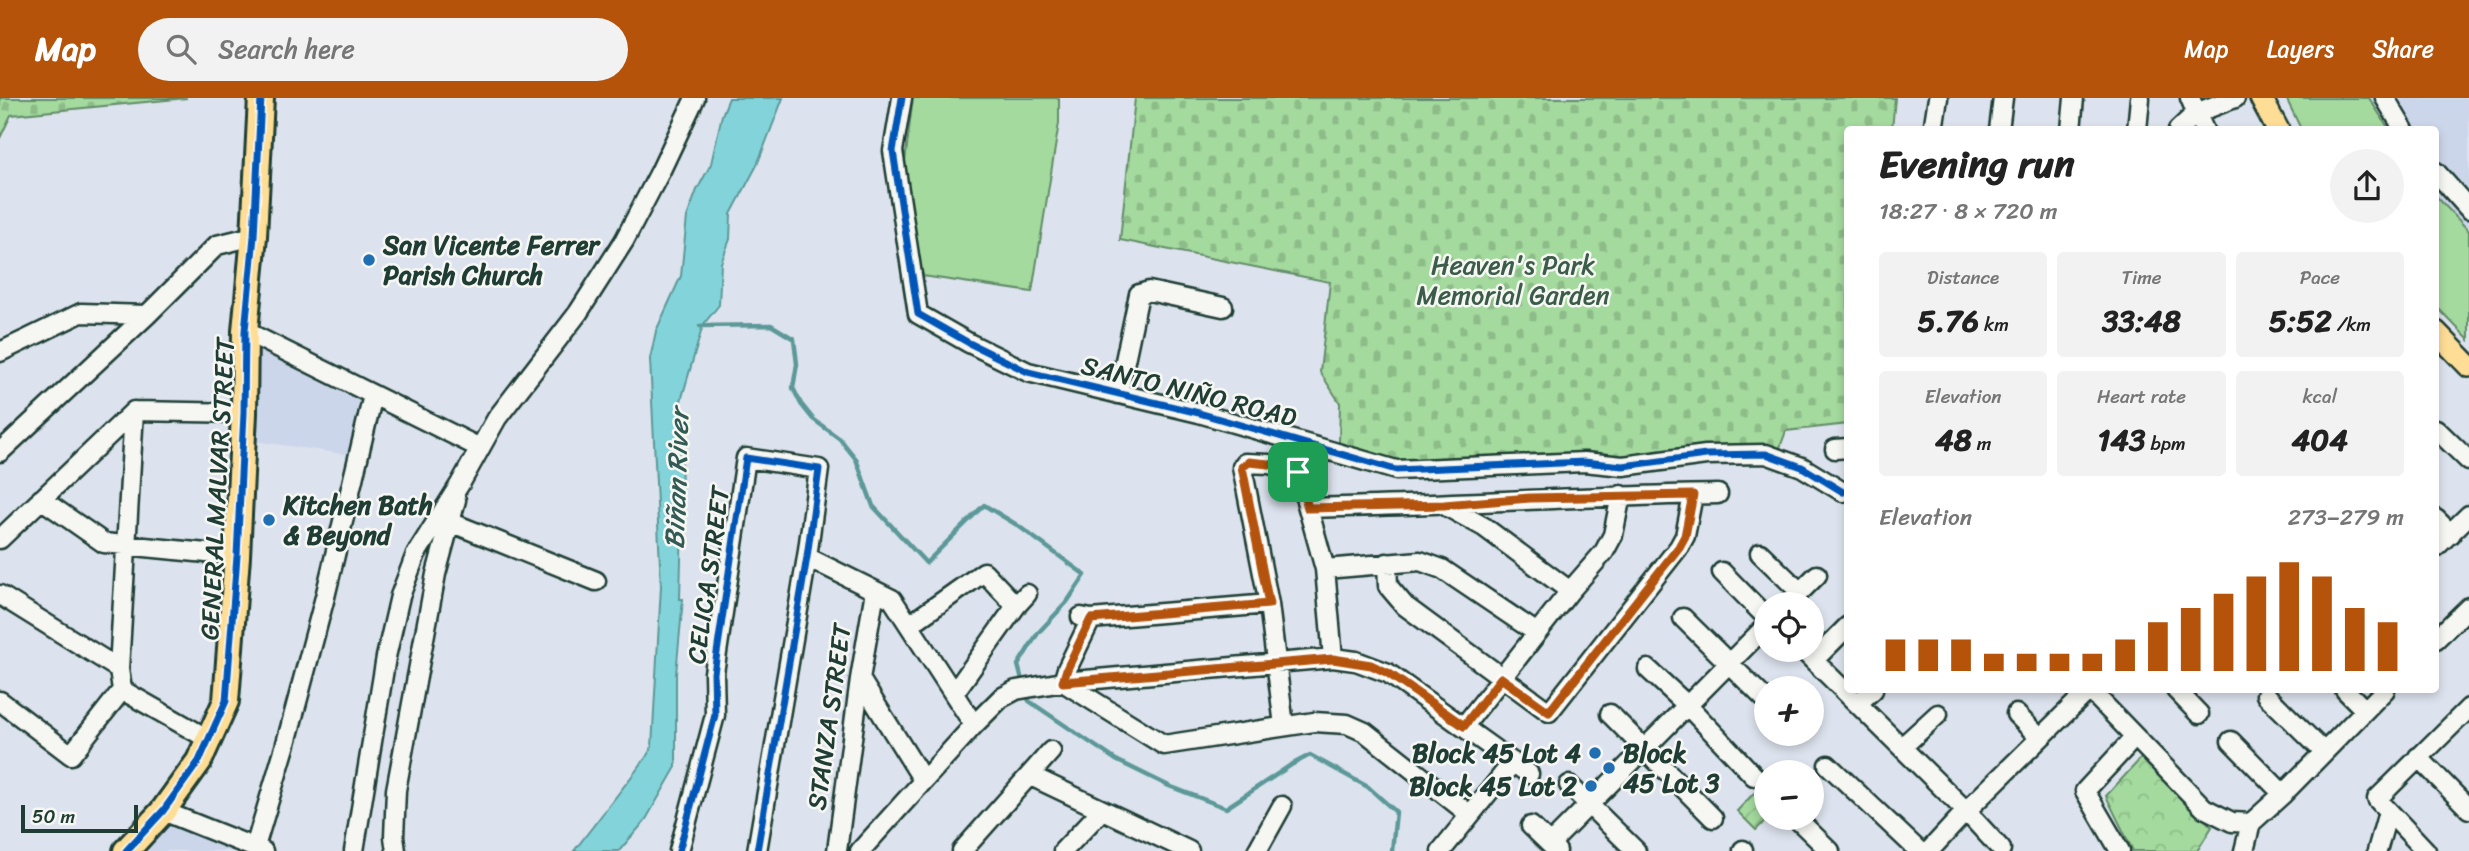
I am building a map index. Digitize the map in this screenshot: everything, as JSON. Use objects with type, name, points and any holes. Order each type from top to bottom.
[{"type":"highway","name":"GENERAL MALVAR STREET","points":[[126,851],[163,811],[199,761],[226,701],[237,556],[245,331],[254,236],[261,98]]},
{"type":"main road","points":[[2261,98],[2276,126]]},
{"type":"main road","points":[[2439,335],[2469,366]]},
{"type":"street","points":[[354,851],[386,657],[400,596],[416,554],[497,418],[578,313],[624,242],[695,98]]},
{"type":"street","name":"SANTO NIÑO ROAD","points":[[902,98],[893,150],[918,314],[968,343],[1028,372],[1199,413],[1396,470],[1574,462],[1623,466],[1706,455],[1766,454],[1802,467],[1843,492]]},
{"type":"street","points":[[1934,126],[1938,98]]},
{"type":"street","points":[[2000,126],[2003,98]]},
{"type":"street","points":[[2071,126],[2074,98]]},
{"type":"street","points":[[2137,126],[2140,98]]},
{"type":"street","points":[[2183,126],[2197,114],[2235,98]]},
{"type":"street","points":[[2385,98],[2402,126]]},
{"type":"street","points":[[2439,175],[2469,209]]},
{"type":"street","points":[[0,452],[148,315],[217,245],[254,236]]},
{"type":"street","points":[[1118,394],[1139,294],[1149,291],[1223,307]]},
{"type":"street","points":[[0,352],[81,313],[148,315]]},
{"type":"street","points":[[245,331],[480,448]]},
{"type":"street","points":[[163,811],[259,849],[326,597],[373,395]]},
{"type":"street","points":[[0,538],[134,411],[244,413]]},
{"type":"street","points":[[0,701],[71,755],[122,690],[119,669],[134,411]]},
{"type":"street","points":[[2439,432],[2469,461]]},
{"type":"street","name":"CELICA STREET","points":[[678,851],[716,715],[714,673],[746,458],[819,469],[807,557]]},
{"type":"street","points":[[1284,726],[1269,604],[1242,467],[1249,462],[1298,472],[1325,569],[1333,659]]},
{"type":"street","points":[[396,851],[396,790],[436,574],[460,484]]},
{"type":"street","points":[[1308,508],[1444,505],[1530,498],[1718,494]]},
{"type":"street","points":[[1464,726],[1604,552],[1613,535],[1621,495]]},
{"type":"street","points":[[1387,563],[1388,586],[1405,606],[1549,712],[1679,547],[1685,536],[1693,495]]},
{"type":"street","points":[[41,499],[104,543],[237,556]]},
{"type":"street","points":[[1444,505],[1484,527],[1570,591]]},
{"type":"street","points":[[2439,545],[2469,515]]},
{"type":"street","points":[[450,522],[596,581]]},
{"type":"street","points":[[2439,522],[2451,534]]},
{"type":"street","points":[[1760,553],[1789,592]]},
{"type":"street","points":[[757,851],[807,557],[892,599],[974,725]]},
{"type":"street","points":[[1325,569],[1420,561],[1441,569],[1537,633]]},
{"type":"street","points":[[909,625],[984,572],[1021,600],[954,693]]},
{"type":"street","points":[[1722,572],[1754,605]]},
{"type":"street","points":[[1800,592],[1817,575]]},
{"type":"street","name":"STANZA STREET","points":[[836,851],[875,591]]},
{"type":"street","points":[[0,595],[119,669]]},
{"type":"street","points":[[1055,684],[1067,669],[1086,618],[1269,604]]},
{"type":"street","points":[[2439,636],[2469,607]]},
{"type":"street","points":[[1683,618],[1754,689]]},
{"type":"street","points":[[1824,643],[1844,629]]},
{"type":"street","points":[[1531,826],[1553,848],[1589,804],[1754,638]]},
{"type":"street","points":[[860,851],[974,725],[1002,698],[1016,690],[1055,684],[1333,659],[1371,665],[1388,673],[1530,774]]},
{"type":"street","points":[[1816,662],[1844,689]]},
{"type":"street","points":[[1648,668],[1754,776]]},
{"type":"street","points":[[860,679],[923,780]]},
{"type":"street","points":[[1055,684],[1164,745],[1284,726],[1333,722],[1347,724],[1365,732],[1469,814]]},
{"type":"street","points":[[122,690],[209,740]]},
{"type":"street","points":[[1848,693],[2001,849]]},
{"type":"street","points":[[1858,703],[1869,693]]},
{"type":"street","points":[[1929,851],[2087,693]]},
{"type":"street","points":[[2093,693],[2204,807],[2232,822],[2251,823]]},
{"type":"street","points":[[2179,693],[2199,714]]},
{"type":"street","points":[[2348,693],[2364,709]]},
{"type":"street","points":[[2244,851],[2251,823],[2382,693]]},
{"type":"street","points":[[2266,695],[2325,752]]},
{"type":"street","points":[[1610,714],[1713,818]]},
{"type":"street","points":[[1902,747],[1938,714]]},
{"type":"street","points":[[2016,714],[2040,738]]},
{"type":"street","points":[[2426,851],[2377,799],[2418,757],[2467,714]]},
{"type":"street","points":[[2120,851],[2085,791],[2136,737]]},
{"type":"street","points":[[2231,741],[2283,794]]},
{"type":"street","points":[[962,851],[1051,751]]},
{"type":"street","points":[[2418,757],[2469,809]]},
{"type":"street","points":[[1441,851],[1513,762]]},
{"type":"street","points":[[1828,765],[1919,851]]},
{"type":"street","points":[[1031,776],[1102,810],[1161,846],[1189,851]]},
{"type":"street","points":[[1569,785],[1636,851]]},
{"type":"street","points":[[1258,851],[1282,806]]},
{"type":"street","points":[[1063,851],[1102,810]]},
{"type":"street","points":[[2377,851],[2388,812]]},
{"type":"street","points":[[1808,830],[1830,851]]},
{"type":"shaded area","points":[[2286,98],[2469,98],[2469,340],[2439,309],[2439,126],[2300,126]]},
{"type":"shaded area","points":[[259,346],[365,399],[350,455],[254,441]]},
{"type":"shaded area","points":[[171,815],[242,851],[143,851]]},
{"type":"green space","points":[[0,98],[187,98],[11,115],[0,138]]},
{"type":"green space","points":[[913,98],[1059,98],[1059,123],[1032,292],[923,276],[911,219],[905,162]]},
{"type":"green space","name":"Heaven's Park Memorial Garden","points":[[1135,98],[1895,98],[1892,126],[1844,126],[1844,424],[1786,431],[1774,464],[1685,461],[1392,462],[1339,443],[1340,403],[1320,372],[1330,282],[1120,240]]},
{"type":"green space","points":[[2286,98],[2369,98],[2387,126],[2300,126]]},
{"type":"green space","points":[[2439,199],[2469,231],[2469,340],[2439,309]]},
{"type":"green space","points":[[2143,756],[2212,827],[2197,851],[2133,851],[2106,796]]},
{"type":"green space","points":[[1754,793],[1754,828],[1737,811]]},
{"type":"water","name":"Biñan River","points":[[729,98],[783,98],[757,165],[731,214],[730,239],[721,263],[719,305],[703,325],[681,401],[680,599],[683,599],[676,674],[676,767],[645,821],[619,851],[574,851],[652,747],[661,586],[650,359],[656,331],[681,276],[687,217],[711,164],[722,115]]},
{"type":"waterway","points":[[700,326],[771,325],[794,339],[797,364],[793,388],[801,404],[813,419],[840,439],[856,459],[873,506],[926,563],[984,505],[1017,525],[1085,575],[1067,602],[1038,633],[1018,665],[1023,684]]},
{"type":"waterway","points":[[1026,693],[1029,701],[1116,760],[1169,786],[1226,808],[1310,755],[1368,787],[1396,812],[1392,851]]},
{"type":"cycle path","points":[[126,851],[163,811],[199,761],[226,701],[237,556],[245,331],[254,236],[261,98]]},
{"type":"cycle path","points":[[902,98],[893,151],[918,314],[1028,372],[1199,413],[1396,470],[1584,462],[1623,466],[1706,455],[1766,454],[1802,467],[1843,492]]},
{"type":"cycle path","points":[[679,851],[715,715],[714,673],[746,458],[819,469],[807,557],[757,851]]},
{"type":"place","name":"San Vicente Ferrer Parish Church","points":[[369,260]]},
{"type":"place","name":"Kitchen Bath & Beyond","points":[[269,520]]},
{"type":"place","name":"Block 45 Lot 4","points":[[1595,753]]},
{"type":"place","name":"Block 45 Lot 3","points":[[1609,768]]},
{"type":"place","name":"Block 45 Lot 2","points":[[1591,786]]},
{"type":"route","points":[[1249,462],[1298,472],[1308,508],[1444,505],[1530,498],[1693,495],[1685,536],[1679,547],[1549,712],[1501,678],[1464,726],[1388,673],[1356,661],[1333,659],[1063,682],[1091,619],[1269,604],[1242,467],[1249,462]]}]
